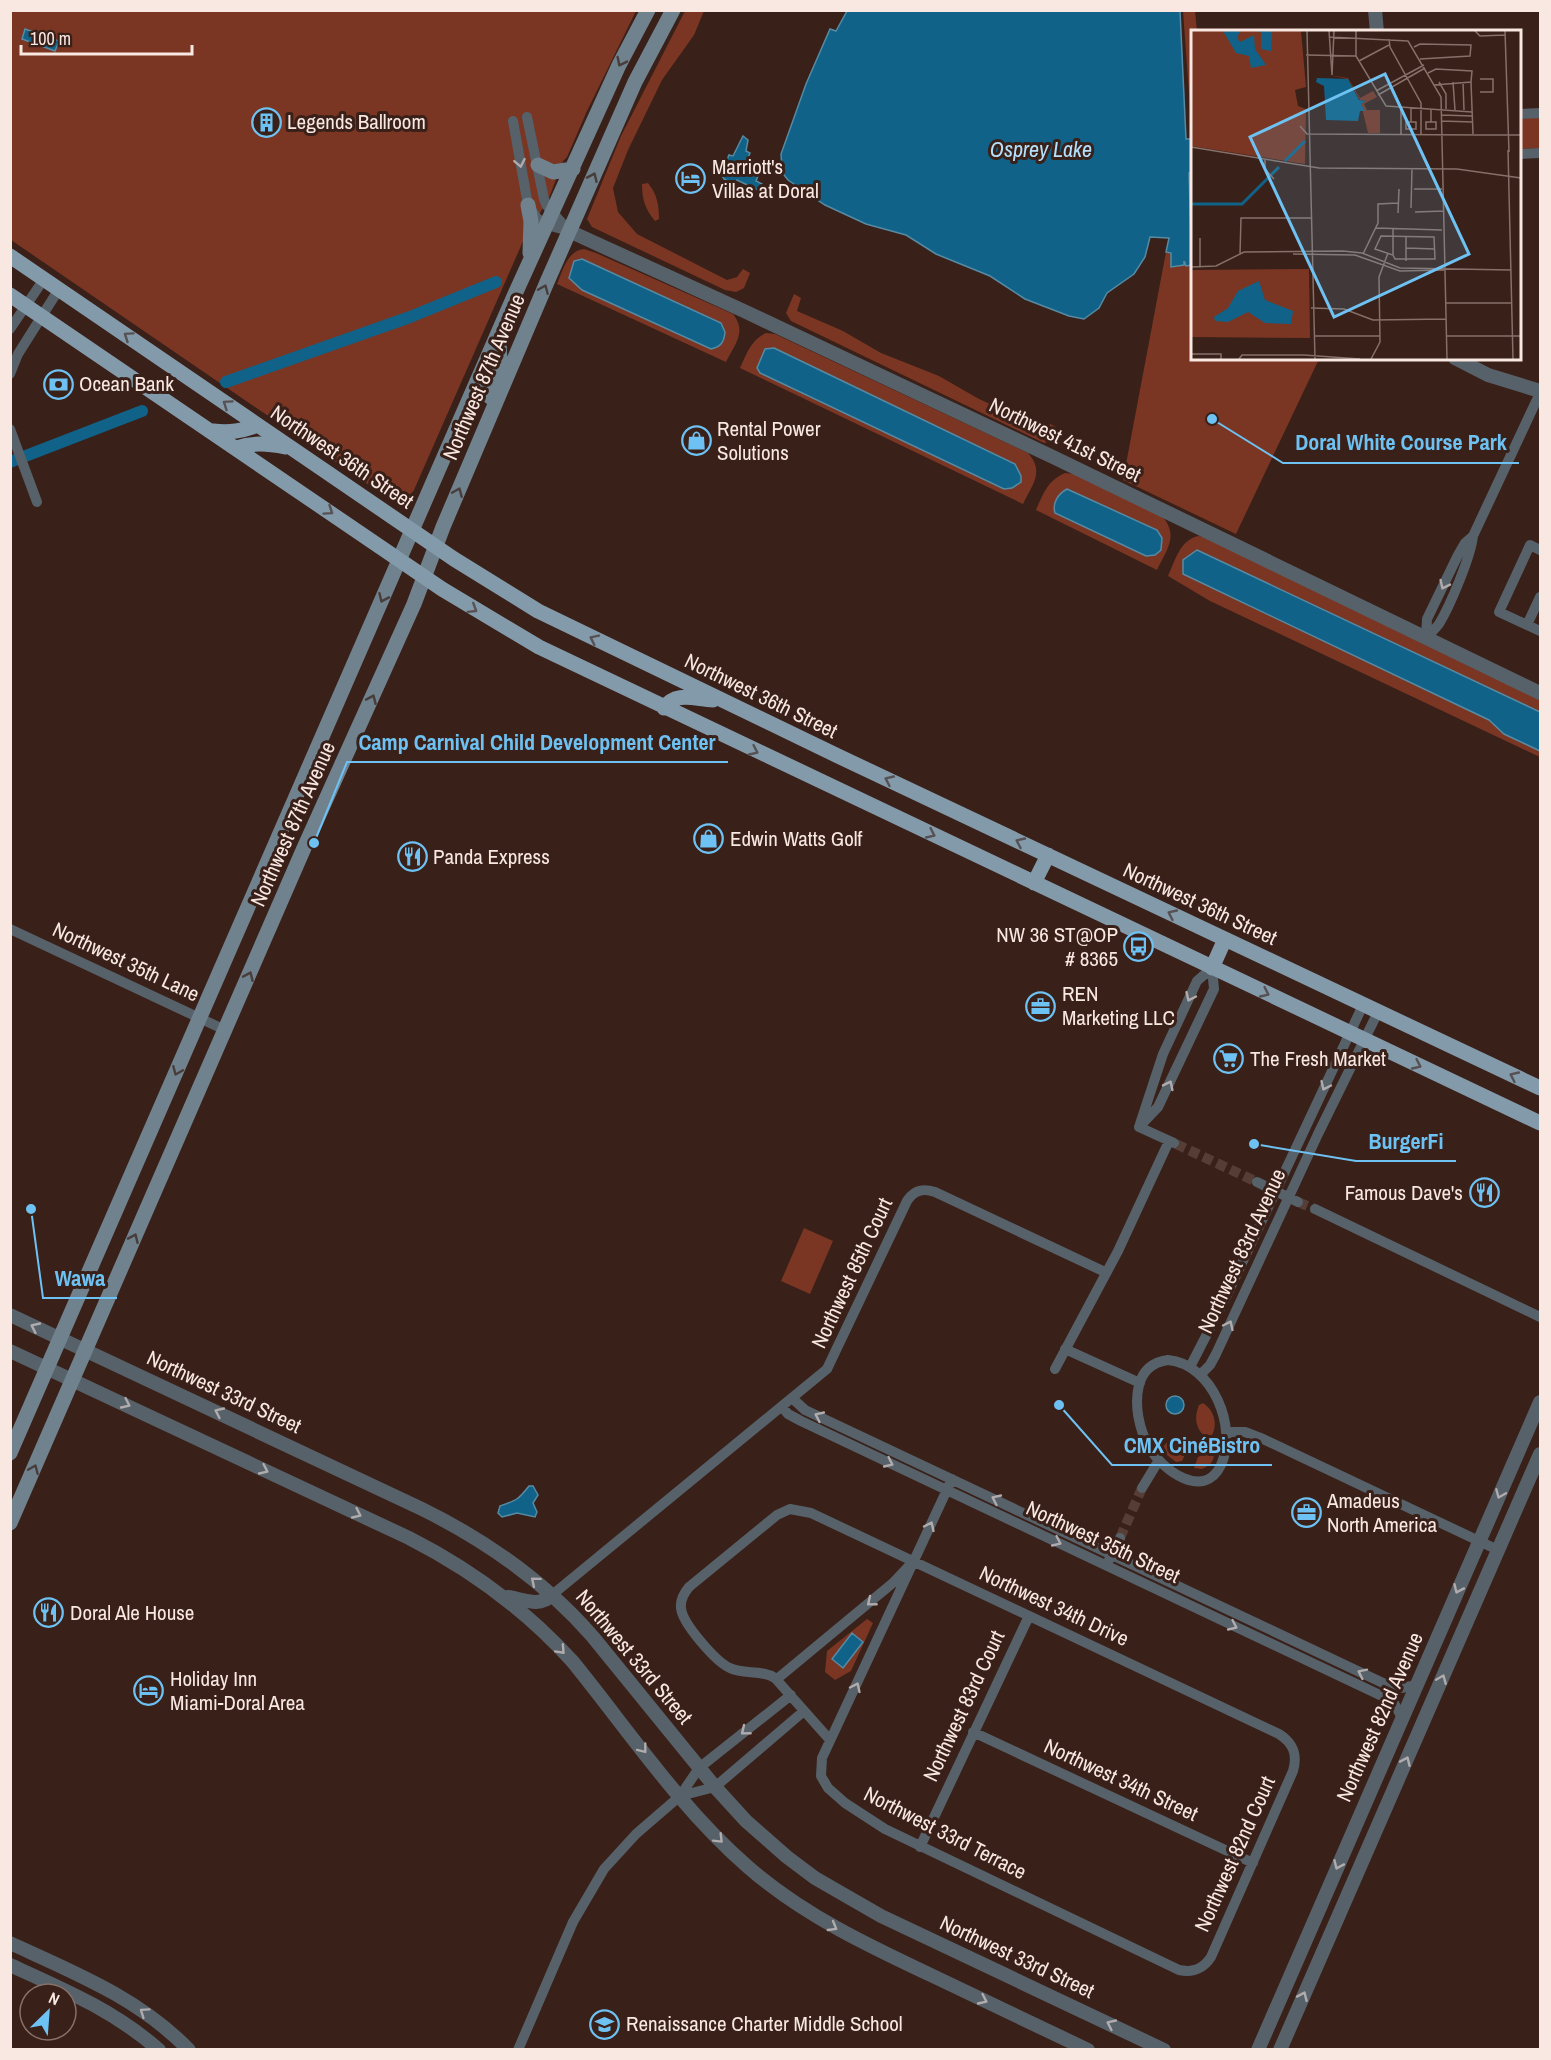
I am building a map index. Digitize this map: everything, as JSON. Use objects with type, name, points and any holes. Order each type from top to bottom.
[{"type":"main road","name":"Northwest 87th Avenue","points":[[10,1453],[499,330],[619,65],[648,10]]},
{"type":"main road","name":"Northwest 87th Avenue","points":[[10,1523],[384,672],[569,231],[635,82],[673,10]]},
{"type":"main road","points":[[538,165],[553,172],[573,169]]},
{"type":"main road","points":[[528,205],[531,221],[530,262]]},
{"type":"main road","name":"Northwest 36th Street","points":[[10,256],[412,530],[515,597],[552,618],[1540,1089]]},
{"type":"main road","points":[[10,294],[424,577],[487,618],[538,647],[1540,1123]]},
{"type":"main road","points":[[494,408],[490,393],[500,365],[499,330]]},
{"type":"main road","points":[[210,430],[227,433],[242,431],[258,425]]},
{"type":"main road","points":[[236,448],[250,443],[293,448]]},
{"type":"main road","points":[[664,708],[669,701],[677,697],[723,701]]},
{"type":"main road","points":[[1034,883],[1048,855]]},
{"type":"main road","points":[[267,864],[293,875]]},
{"type":"main road","points":[[1212,968],[1225,939]]},
{"type":"street","points":[[1375,10],[1377,30]]},
{"type":"street","points":[[1521,114],[1540,113]]},
{"type":"street","name":"Northwest 41st Street","points":[[528,117],[550,219]]},
{"type":"street","points":[[513,121],[528,205]]},
{"type":"street","points":[[1521,154],[1540,153]]},
{"type":"street","name":"Northwest 41st Street","points":[[528,205],[537,218],[550,219],[569,231],[1053,457],[1540,693]]},
{"type":"street","points":[[10,329],[44,279]]},
{"type":"street","points":[[10,374],[18,354],[59,289]]},
{"type":"street","points":[[1426,638],[1427,619],[1458,555],[1465,543],[1473,536],[1540,392],[1488,375],[1459,360]]},
{"type":"street","points":[[12,433],[37,502]]},
{"type":"street","points":[[1540,550],[1530,545],[1499,612],[1540,631]]},
{"type":"street","points":[[1527,625],[1540,597]]},
{"type":"street","name":"Northwest 35th Lane","points":[[10,929],[225,1030]]},
{"type":"street","points":[[1139,1128],[1163,1054],[1197,981],[1212,968]]},
{"type":"street","points":[[1139,1128],[1158,1107],[1214,989],[1212,968]]},
{"type":"street","name":"Northwest 83rd Avenue","points":[[1190,1367],[1363,1005]]},
{"type":"street","name":"Northwest 83rd Avenue","points":[[1200,1375],[1216,1354],[1293,1199],[1378,1012]]},
{"type":"street","points":[[1174,1031],[1191,1038]]},
{"type":"street","points":[[1055,1370],[1173,1143],[1139,1128]]},
{"type":"street","points":[[1257,1182],[1293,1199]]},
{"type":"street","name":"Northwest 85th Court","points":[[552,1595],[827,1369],[907,1201],[918,1191],[935,1192],[1105,1272]]},
{"type":"street","points":[[1315,1209],[1540,1317]]},
{"type":"street","name":"Northwest 33rd Street","points":[[10,1315],[431,1514],[496,1551],[552,1595],[593,1636],[715,1787],[739,1814],[777,1849],[838,1893],[1164,2049]]},
{"type":"street","points":[[1065,1349],[1140,1383]]},
{"type":"street","points":[[10,1351],[409,1538],[461,1567],[528,1617],[566,1655],[712,1832],[748,1867],[773,1887],[812,1914],[874,1948],[1088,2049]]},
{"type":"street","points":[[1174,1360],[1190,1367],[1200,1375],[1217,1398],[1226,1432],[1225,1456],[1219,1469],[1207,1479],[1196,1482],[1173,1473],[1149,1447],[1139,1421],[1137,1399],[1140,1383],[1148,1368],[1157,1362],[1174,1360]]},
{"type":"street","name":"Northwest 35th Street","points":[[792,1398],[805,1410],[1389,1685],[1401,1688],[1417,1684]]},
{"type":"street","name":"Northwest 82nd Avenue","points":[[1258,2049],[1540,1402]]},
{"type":"street","name":"Northwest 35th Street","points":[[782,1407],[788,1414],[801,1421],[1384,1697],[1394,1703],[1402,1718]]},
{"type":"street","points":[[1226,1432],[1245,1432],[1263,1439],[1498,1550]]},
{"type":"street","points":[[1521,1446],[1540,1454]]},
{"type":"street","name":"Northwest 82nd Avenue","points":[[1280,2049],[1540,1454]]},
{"type":"street","points":[[1142,1488],[1159,1460]]},
{"type":"street","name":"Northwest 33rd Terrace","points":[[952,1479],[822,1758],[821,1776],[828,1788],[844,1803],[920,1846],[1179,1970],[1197,1970]]},
{"type":"street","name":"Northwest 34th Drive","points":[[777,1679],[764,1673],[735,1671],[717,1660],[683,1617],[681,1606],[683,1596],[689,1587],[777,1515],[784,1510],[794,1509],[811,1513],[1279,1734],[1293,1748]]},
{"type":"street","points":[[1107,1566],[1120,1538]]},
{"type":"street","points":[[830,1740],[777,1679],[894,1582],[913,1562]]},
{"type":"street","points":[[502,1596],[536,1602],[548,1600],[552,1595]]},
{"type":"street","name":"Northwest 83rd Court","points":[[920,1846],[1029,1616]]},
{"type":"street","points":[[1263,1640],[1269,1629]]},
{"type":"street","points":[[518,2049],[573,1922],[596,1881],[618,1852],[680,1796],[699,1768],[791,1695]]},
{"type":"street","points":[[680,1796],[715,1787],[804,1711]]},
{"type":"street","name":"Northwest 34th Street","points":[[973,1732],[1253,1863]]},
{"type":"street","name":"Northwest 82nd Court","points":[[1197,1970],[1211,1957],[1293,1771],[1296,1761],[1293,1748]]},
{"type":"street","points":[[1326,1891],[1328,1908],[1326,1917],[1332,1931]]},
{"type":"street","points":[[10,1943],[113,1992],[156,2020],[189,2049]]},
{"type":"street","points":[[10,1965],[100,2008],[159,2049]]},
{"type":"shaded area","points":[[10,11],[636,11],[567,157],[563,161],[549,198],[524,239],[414,490],[408,496],[397,500],[385,496],[11,240]]},
{"type":"shaded area","points":[[685,11],[704,11],[694,35],[662,80],[628,150],[613,188],[618,212],[637,234],[727,280],[737,277],[743,269],[750,273],[744,288],[736,292],[725,290],[592,227],[587,219],[621,136]]},
{"type":"shaded area","points":[[1183,11],[1195,11],[1197,30],[1191,30],[1191,120]]},
{"type":"shaded area","points":[[1540,117],[1540,148],[1521,149],[1521,119]]},
{"type":"shaded area","points":[[648,183],[654,191],[658,204],[659,219],[655,221],[643,199],[642,184]]},
{"type":"shaded area","points":[[584,249],[733,314],[737,320],[739,332],[736,344],[726,362],[557,284],[573,253]]},
{"type":"shaded area","points":[[1166,252],[1171,252],[1171,266],[1184,265],[1184,260],[1186,266],[1191,265],[1191,360],[1319,360],[1236,534],[1123,480]]},
{"type":"shaded area","points":[[794,294],[801,298],[797,311],[843,331],[881,353],[939,376],[979,399],[1046,429],[1050,424],[1056,427],[1052,441],[1044,443],[791,321],[786,313]]},
{"type":"shaded area","points":[[766,333],[775,334],[1028,453],[1036,466],[1036,472],[1033,485],[1023,504],[740,368],[753,343]]},
{"type":"shaded area","points":[[1065,473],[1075,474],[1162,516],[1171,536],[1157,570],[1036,510],[1050,484]]},
{"type":"shaded area","points":[[1198,536],[1207,537],[1540,697],[1540,712],[1197,550],[1183,560],[1489,720],[1504,734],[1540,751],[1540,757],[1210,601],[1168,576],[1182,546]]},
{"type":"shaded area","points":[[804,1228],[833,1241],[810,1294],[781,1281]]},
{"type":"shaded area","points":[[1203,1403],[1210,1409],[1215,1422],[1212,1435],[1206,1437],[1198,1427],[1196,1418],[1199,1405]]},
{"type":"shaded area","points":[[1169,1440],[1184,1450],[1182,1461],[1176,1462],[1167,1455],[1163,1447]]},
{"type":"shaded area","points":[[1211,1451],[1214,1454],[1213,1459],[1207,1467],[1194,1468],[1198,1457]]},
{"type":"shaded area","points":[[867,1619],[873,1623],[851,1671],[835,1680],[825,1672],[827,1651]]},
{"type":"water","name":"Osprey Lake","points":[[847,11],[1180,11],[1186,139],[1191,139],[1191,172],[1189,173],[1191,265],[1186,266],[1184,261],[1184,265],[1171,267],[1171,253],[1166,252],[1169,238],[1150,237],[1145,257],[1134,274],[1107,293],[1099,308],[1084,319],[1069,316],[1025,299],[990,276],[936,254],[906,235],[866,224],[825,205],[788,180],[782,168],[781,154],[806,84],[830,29],[836,31]]},
{"type":"water","points":[[25,29],[59,41],[55,51],[22,39]]},
{"type":"water","points":[[743,136],[748,140],[746,151],[750,153],[748,158],[754,164],[754,173],[758,176],[756,181],[762,184],[762,192],[737,180],[735,185],[724,179],[721,174],[729,155],[733,156]]},
{"type":"water","points":[[582,259],[721,323],[725,332],[723,341],[711,349],[582,290],[569,278],[574,261]]},
{"type":"water","points":[[774,348],[1015,464],[1021,476],[1021,482],[1012,488],[1004,489],[760,373],[757,368],[765,349]]},
{"type":"water","points":[[1067,489],[1157,530],[1162,538],[1161,550],[1155,555],[1146,556],[1055,513],[1056,499]]},
{"type":"water","points":[[1197,550],[1540,712],[1540,751],[1504,734],[1489,720],[1183,574],[1183,560]]},
{"type":"water","points":[[1175,1396],[1181,1399],[1184,1405],[1181,1411],[1175,1414],[1169,1411],[1166,1405],[1169,1399]]},
{"type":"water","points":[[529,1486],[533,1486],[538,1495],[533,1503],[537,1512],[535,1517],[517,1513],[502,1517],[498,1513],[500,1506],[517,1499]]},
{"type":"water","points":[[852,1633],[863,1642],[843,1668],[832,1659]]},
{"type":"waterway","points":[[226,382],[410,317],[496,282]]},
{"type":"waterway","points":[[10,462],[142,411]]},
{"type":"tunnel","points":[[1176,1144],[1257,1182]]},
{"type":"tunnel","points":[[1298,1202],[1315,1209]]},
{"type":"tunnel","points":[[1120,1538],[1142,1488]]},
{"type":"place","name":"Legends Ballroom","points":[[266,122]]},
{"type":"place","name":"Marriott's Villas at Doral","points":[[691,179]]},
{"type":"place","name":"Ocean Bank","points":[[58,384]]},
{"type":"place","name":"Doral White Course Park","points":[[1212,419]]},
{"type":"place","name":"Rental Power Solutions","points":[[696,441]]},
{"type":"place","name":"Edwin Watts Golf","points":[[709,839]]},
{"type":"place","name":"Camp Carnival Child Development Center","points":[[314,843]]},
{"type":"place","name":"Panda Express","points":[[412,857]]},
{"type":"place","name":"NW 36 ST@OP # 8365","points":[[1139,947]]},
{"type":"place","name":"REN Marketing LLC","points":[[1041,1006]]},
{"type":"place","name":"The Fresh Market","points":[[1229,1059]]},
{"type":"place","name":"BurgerFi","points":[[1254,1144]]},
{"type":"place","name":"Famous Dave's","points":[[1484,1193]]},
{"type":"place","name":"Wawa","points":[[31,1209]]},
{"type":"place","name":"CMX CinéBistro","points":[[1059,1405]]},
{"type":"place","name":"Amadeus North America","points":[[1306,1513]]},
{"type":"place","name":"Doral Ale House","points":[[49,1613]]},
{"type":"place","name":"Holiday Inn Miami-Doral Area","points":[[149,1691]]},
{"type":"place","name":"Renaissance Charter Middle School","points":[[605,2024]]}]
